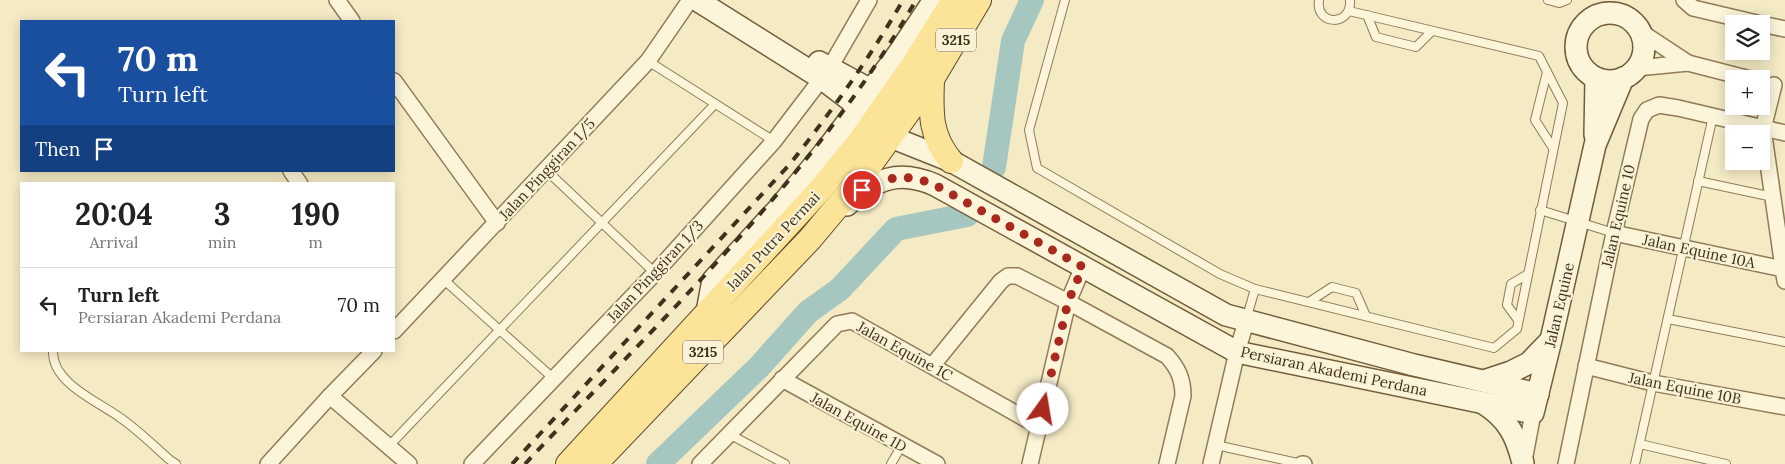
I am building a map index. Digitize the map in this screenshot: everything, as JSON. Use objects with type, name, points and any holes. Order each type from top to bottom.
[{"type":"main road","name":"Jalan Putra Permai","points":[[568,464],[821,189],[860,141],[912,67],[954,0]]},
{"type":"main road","name":"Jalan Putra Permai","points":[[595,464],[810,239],[891,137],[932,79],[979,0]]},
{"type":"main road","points":[[932,79],[931,112],[934,132],[942,151],[951,161]]},
{"type":"main road","points":[[860,141],[875,135],[884,134],[891,137]]},
{"type":"street","points":[[337,0],[351,20]]},
{"type":"street","name":"Jalan Pinggiran 1/5","points":[[395,330],[648,61],[690,0]]},
{"type":"street","points":[[697,0],[825,73]]},
{"type":"street","points":[[725,0],[825,73],[865,99]]},
{"type":"street","name":"Jalan Pinggiran 1/3","points":[[472,464],[655,272],[774,141],[825,73],[869,0]]},
{"type":"street","points":[[707,312],[713,280],[778,208],[828,148],[898,54],[934,0]]},
{"type":"street","points":[[1629,0],[1644,46],[1641,61],[1630,73]]},
{"type":"street","points":[[1684,0],[1693,8],[1725,16]]},
{"type":"street","points":[[1688,63],[1630,73],[1610,81],[1596,78],[1583,69],[1575,47],[1579,31],[1600,8],[1627,17],[1637,27],[1688,63],[1725,73]]},
{"type":"street","points":[[1770,26],[1785,29]]},
{"type":"street","name":"Jalan Equine","points":[[1595,145],[1630,73]]},
{"type":"street","name":"Jalan Equine","points":[[1523,463],[1595,145],[1596,78]]},
{"type":"street","points":[[1763,125],[1773,85]]},
{"type":"street","points":[[396,87],[496,223]]},
{"type":"street","name":"Jalan Equine 10","points":[[1566,464],[1640,118],[1647,110],[1659,105],[1747,125]]},
{"type":"street","name":"Jalan Equine 10","points":[[1770,130],[1785,133]]},
{"type":"street","name":"Persiaran Akademi Perdana","points":[[891,137],[951,161],[1226,315],[1246,322],[1414,365],[1481,391]]},
{"type":"street","points":[[1769,170],[1784,273]]},
{"type":"street","name":"Persiaran Akademi Perdana","points":[[810,239],[862,190],[882,180],[908,177],[919,178],[943,189],[1237,352],[1481,391],[1535,404]]},
{"type":"street","name":"Jalan Equine 10A","points":[[1614,233],[1684,247],[1784,273]]},
{"type":"street","points":[[1030,464],[1068,302],[1083,267]]},
{"type":"street","points":[[932,366],[1001,281],[1008,276],[1017,276],[1168,356],[1177,367],[1183,386],[1183,396],[1168,464]]},
{"type":"street","name":"Jalan Equine 1C","points":[[700,464],[837,324],[852,321],[1038,426]]},
{"type":"street","points":[[1211,464],[1237,352],[1246,322]]},
{"type":"street","points":[[1523,463],[1518,440],[1481,391],[1529,363],[1551,340]]},
{"type":"street","points":[[268,464],[373,352]]},
{"type":"street","name":"Jalan Equine 10B","points":[[1586,366],[1653,383],[1785,407]]},
{"type":"street","name":"Jalan Equine 1D","points":[[782,379],[937,464]]},
{"type":"street","points":[[330,396],[409,464]]},
{"type":"lane","points":[[1065,0],[1029,130],[1037,168],[1220,274],[1255,289],[1494,348],[1517,329],[1562,103],[1539,56],[1349,11]]},
{"type":"lane","points":[[1318,0],[1318,9],[1321,14],[1330,20],[1341,18],[1349,11],[1350,0]]},
{"type":"lane","points":[[1548,0],[1559,3],[1567,0]]},
{"type":"lane","points":[[1367,16],[1376,36],[1416,46],[1432,31]]},
{"type":"lane","points":[[648,61],[774,141]]},
{"type":"lane","points":[[1547,72],[1535,120],[1553,148]]},
{"type":"lane","points":[[388,446],[501,330],[601,222],[715,104]]},
{"type":"lane","points":[[1635,464],[1713,116]]},
{"type":"lane","points":[[546,170],[655,272]]},
{"type":"lane","points":[[1698,181],[1773,197]]},
{"type":"lane","points":[[1540,210],[1614,233]]},
{"type":"lane","points":[[1518,320],[1507,305],[1511,284],[1528,274]]},
{"type":"lane","points":[[444,279],[554,379]]},
{"type":"lane","points":[[1310,302],[1332,287],[1356,293],[1366,316]]},
{"type":"lane","points":[[1246,322],[1255,289]]},
{"type":"lane","points":[[1668,318],[1785,342]]},
{"type":"lane","points":[[53,352],[55,365],[60,374],[71,385],[123,419],[176,464]]},
{"type":"lane","points":[[729,434],[785,464]]},
{"type":"lane","points":[[1640,444],[1726,464]]},
{"type":"lane","points":[[891,464],[902,445]]},
{"type":"lane","points":[[1216,445],[1303,464]]},
{"type":"waterway","points":[[994,167],[1013,41],[1032,0]]},
{"type":"waterway","points":[[658,464],[759,367],[808,312],[840,289],[896,229],[967,215]]},
{"type":"railway","points":[[512,464],[790,164],[849,84],[903,0]]},
{"type":"railway","points":[[525,464],[683,299],[784,186],[832,126],[876,65],[916,0]]},
{"type":"route","points":[[862,190],[882,180],[908,177],[919,178],[1083,267],[1068,302],[1043,409]]}]
